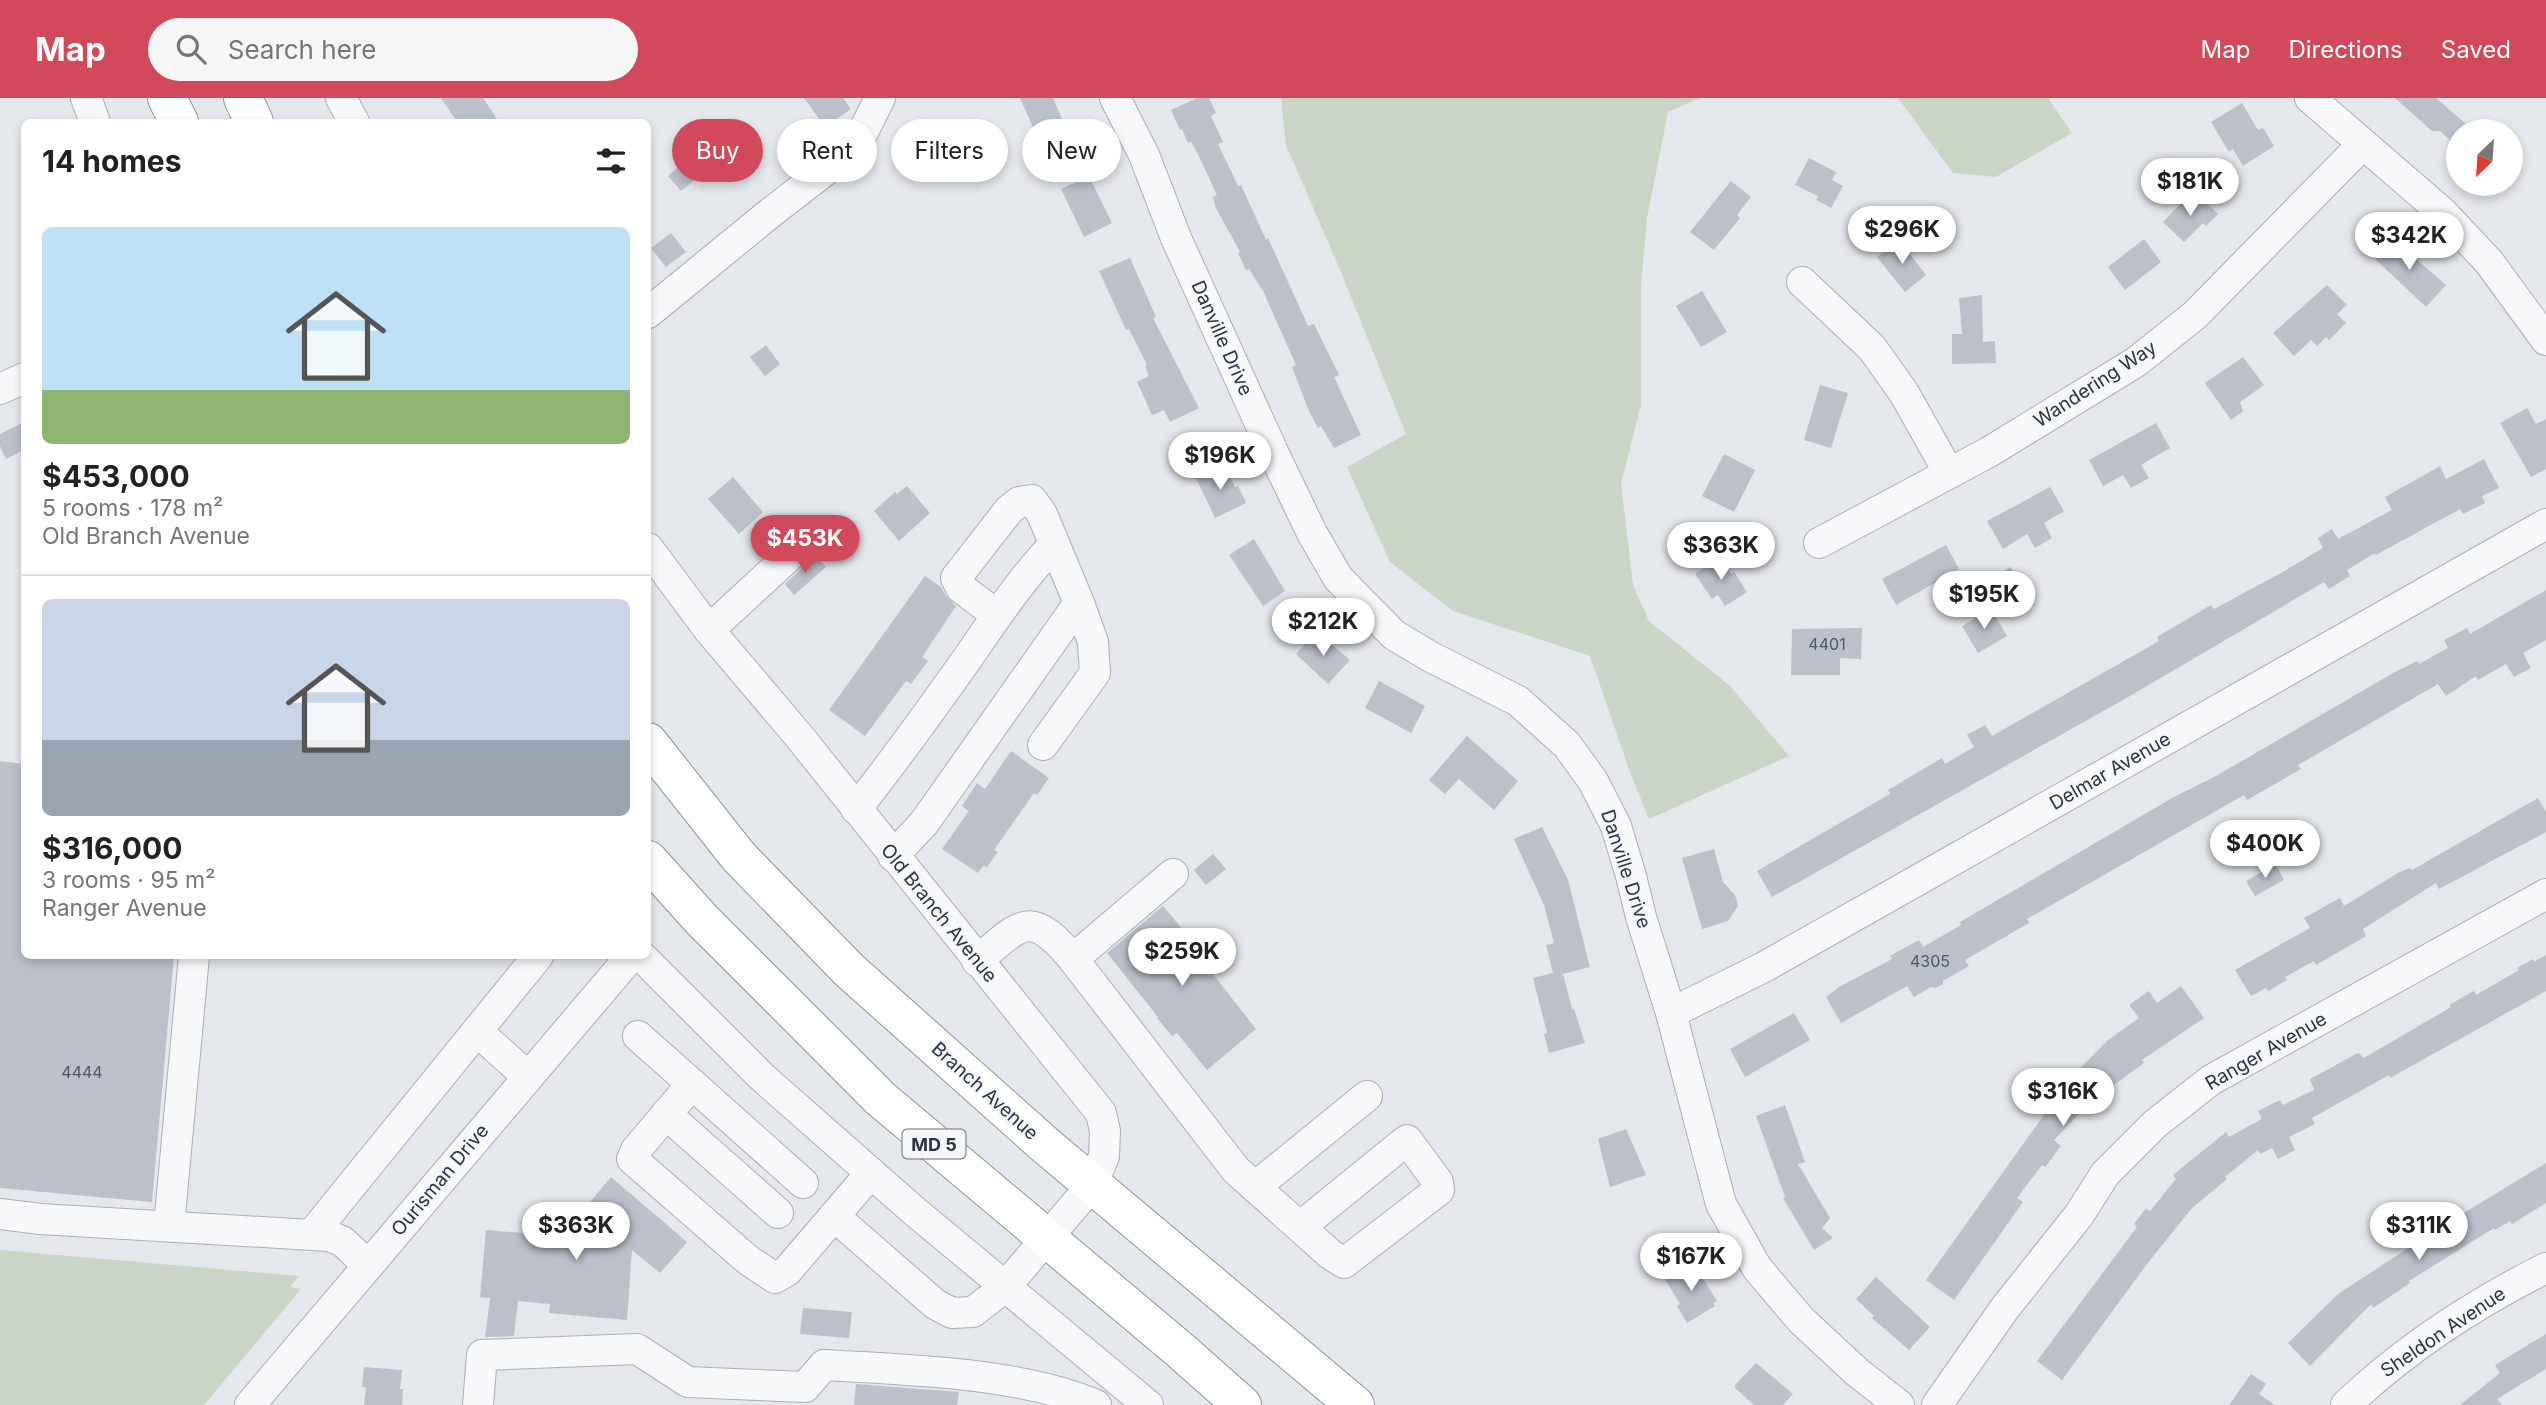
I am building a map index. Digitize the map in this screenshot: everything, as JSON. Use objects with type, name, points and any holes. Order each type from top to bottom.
[{"type":"highway","points":[[167,98],[178,119]]},
{"type":"highway","points":[[243,98],[253,119]]},
{"type":"highway","name":"Branch Avenue","points":[[651,746],[739,857],[859,979],[1092,1185],[1355,1405]]},
{"type":"highway","name":"MD 5","points":[[651,863],[702,920],[881,1099],[1242,1405]]},
{"type":"street","points":[[86,98],[94,119]]},
{"type":"street","points":[[341,98],[352,119]]},
{"type":"street","points":[[651,311],[844,156],[858,142],[880,98]]},
{"type":"street","name":"Danville Drive","points":[[1115,98],[1144,155],[1177,238],[1273,452],[1312,533],[1338,578],[1394,635],[1518,701],[1567,745],[1593,781],[1616,826],[1671,1013],[1721,1204],[1757,1268],[1801,1320],[1857,1372],[1899,1405]]},
{"type":"street","points":[[2310,98],[2442,212],[2489,262],[2546,340]]},
{"type":"street","name":"Wandering Way","points":[[1819,542],[1989,452],[2136,362],[2195,315],[2363,144]]},
{"type":"street","points":[[1802,282],[1872,348],[1904,393],[1948,473]]},
{"type":"street","points":[[0,389],[21,379]]},
{"type":"street","points":[[997,615],[961,588],[957,578],[1009,510],[1019,502],[1032,500],[1042,513],[1093,642],[1094,673],[1043,745]]},
{"type":"street","name":"Delmar Avenue","points":[[1671,1013],[1763,967],[2546,524]]},
{"type":"street","points":[[709,630],[813,534]]},
{"type":"street","points":[[856,809],[896,758],[997,615],[1038,562],[1055,545]]},
{"type":"street","name":"Old Branch Avenue","points":[[651,552],[709,630],[798,736],[1101,1113],[1105,1131],[1104,1156],[1092,1185],[1005,1286],[973,1312],[953,1313],[935,1304],[834,1216]]},
{"type":"street","points":[[893,856],[924,823],[1079,603]]},
{"type":"street","points":[[1073,959],[1173,874]]},
{"type":"street","name":"Ranger Avenue","points":[[1937,1405],[2005,1308],[2079,1215],[2105,1174],[2155,1124],[2211,1080],[2546,894]]},
{"type":"street","points":[[977,961],[1012,932],[1030,925],[1038,926],[1056,939],[1236,1170],[1300,1227],[1344,1264],[1439,1190],[1438,1182],[1407,1140],[1300,1227]]},
{"type":"street","points":[[169,1226],[194,959]]},
{"type":"street","points":[[312,1234],[536,959]]},
{"type":"street","name":"Ourisman Drive","points":[[250,1405],[628,959]]},
{"type":"street","points":[[644,959],[762,1077],[1005,1286],[1130,1399]]},
{"type":"street","points":[[477,1031],[528,1077]]},
{"type":"street","points":[[638,1037],[803,1183]]},
{"type":"street","points":[[692,1084],[636,1150],[632,1159],[748,1260],[775,1278],[787,1271],[871,1173]]},
{"type":"street","points":[[1255,1187],[1367,1096]]},
{"type":"street","points":[[666,1114],[778,1213]]},
{"type":"street","points":[[0,1214],[40,1219],[329,1236],[342,1241],[368,1265]]},
{"type":"street","name":"Sheldon Avenue","points":[[2346,1405],[2378,1375],[2432,1335],[2546,1268]]},
{"type":"street","points":[[478,1405],[482,1355],[637,1349],[688,1382],[805,1387],[824,1365],[1008,1381],[1076,1396],[1096,1405]]},
{"type":"green space","points":[[1281,98],[1700,98],[1668,112],[1647,218],[1641,287],[1641,405],[1621,484],[1633,585],[1649,621],[1730,686],[1789,756],[1649,819],[1590,656],[1453,611],[1390,562],[1347,467],[1406,434],[1286,145]]},
{"type":"green space","points":[[1898,98],[2048,98],[2072,133],[1996,177],[1953,173]]},
{"type":"green space","points":[[0,1250],[299,1276],[290,1287],[301,1289],[204,1405],[0,1405]]},
{"type":"building","points":[[441,98],[483,98],[497,119],[455,119]]},
{"type":"building","points":[[804,98],[843,98],[851,109],[837,119],[819,119]]},
{"type":"building","points":[[1020,98],[1053,98],[1062,119],[1029,119]]},
{"type":"building","points":[[1197,98],[1209,98],[1216,113],[1211,116],[1223,142],[1218,144],[1238,186],[1241,185],[1266,240],[1268,238],[1308,326],[1314,324],[1339,375],[1334,377],[1361,435],[1334,448],[1309,411],[1292,367],[1296,365],[1263,291],[1249,269],[1246,270],[1238,253],[1240,252],[1216,208],[1213,197],[1217,195],[1198,154],[1191,142],[1188,143],[1182,129],[1180,130],[1171,110]]},
{"type":"building","points":[[2395,98],[2436,98],[2460,119],[2446,119],[2446,136],[2440,131],[2432,131]]},
{"type":"building","points":[[2242,103],[2258,130],[2263,128],[2274,146],[2243,166],[2233,149],[2229,152],[2211,122]]},
{"type":"building","points":[[1809,158],[1836,172],[1832,180],[1843,186],[1831,208],[1816,200],[1818,196],[1795,185]]},
{"type":"building","points":[[1731,181],[1751,197],[1737,215],[1740,218],[1714,250],[1690,232]]},
{"type":"building","points":[[673,182],[692,182],[681,191]]},
{"type":"building","points":[[1076,182],[1092,182],[1112,223],[1084,237],[1061,189]]},
{"type":"building","points":[[2199,196],[2218,214],[2206,226],[2203,223],[2184,242],[2163,222],[2185,199],[2190,205]]},
{"type":"building","points":[[671,233],[686,252],[666,267],[651,248]]},
{"type":"building","points":[[2391,237],[2446,285],[2426,307],[2373,257]]},
{"type":"building","points":[[2144,239],[2161,262],[2125,290],[2108,267]]},
{"type":"building","points":[[1899,240],[1926,275],[1905,292],[1877,257]]},
{"type":"building","points":[[1130,258],[1156,317],[1153,318],[1199,408],[1170,422],[1164,410],[1152,415],[1137,382],[1149,376],[1145,366],[1147,365],[1129,329],[1126,330],[1099,271]]},
{"type":"building","points":[[2327,285],[2347,305],[2337,314],[2346,323],[2329,340],[2326,337],[2317,346],[2311,340],[2294,356],[2273,333]]},
{"type":"building","points":[[1702,291],[1727,332],[1701,347],[1676,306]]},
{"type":"building","points":[[1982,295],[1983,342],[1995,341],[1996,363],[1952,364],[1952,334],[1962,334],[1959,298]]},
{"type":"building","points":[[766,345],[780,364],[765,376],[750,357]]},
{"type":"building","points":[[2243,357],[2264,385],[2240,402],[2243,411],[2231,420],[2205,383]]},
{"type":"building","points":[[1820,385],[1848,393],[1831,448],[1804,440]]},
{"type":"building","points":[[2527,408],[2536,424],[2546,419],[2546,469],[2531,477],[2500,423]]},
{"type":"building","points":[[2156,423],[2170,448],[2141,465],[2149,478],[2131,488],[2123,475],[2103,486],[2089,460]]},
{"type":"building","points":[[21,424],[21,452],[6,459],[0,446],[0,434]]},
{"type":"building","points":[[1724,454],[1755,470],[1734,512],[1702,496]]},
{"type":"building","points":[[2484,459],[2499,488],[2482,496],[2485,503],[2463,514],[2460,509],[2376,555],[2375,553],[2347,570],[2350,576],[2329,589],[2324,582],[2123,700],[1772,897],[1757,871],[1890,794],[1888,790],[1942,758],[1945,764],[1974,747],[1967,735],[1985,725],[1992,736],[2159,641],[2157,637],[2211,605],[2214,609],[2323,548],[2318,538],[2332,529],[2338,539],[2392,510],[2385,497],[2440,466],[2446,479]]},
{"type":"building","points":[[1222,465],[1235,487],[1238,486],[1246,503],[1215,518],[1196,478]]},
{"type":"building","points":[[733,477],[763,512],[739,534],[708,499]]},
{"type":"building","points":[[907,486],[930,513],[899,541],[874,511],[895,492],[897,494]]},
{"type":"building","points":[[2050,487],[2064,511],[2044,523],[2052,538],[2035,548],[2027,534],[2003,549],[1987,521]]},
{"type":"building","points":[[1254,539],[1285,591],[1263,606],[1229,555]]},
{"type":"building","points":[[1946,545],[1959,569],[1896,605],[1882,579]]},
{"type":"building","points":[[815,556],[826,567],[794,595],[785,584]]},
{"type":"building","points":[[1719,557],[1731,574],[1734,572],[1747,592],[1725,606],[1718,595],[1712,599],[1695,574]]},
{"type":"building","points":[[2010,567],[2021,581],[2007,591],[1996,576]]},
{"type":"building","points":[[925,576],[941,587],[956,606],[922,657],[928,661],[911,684],[906,681],[865,736],[829,710]]},
{"type":"building","points":[[2546,590],[2546,640],[2523,653],[2531,668],[2514,677],[2506,664],[2478,680],[2476,676],[2446,696],[2438,684],[2298,765],[2301,769],[2247,800],[2244,795],[2027,919],[2029,923],[1965,960],[1969,966],[1936,988],[1931,987],[1914,997],[1907,986],[1841,1023],[1826,997],[1839,987],[1892,959],[1890,956],[1919,940],[1923,947],[1961,925],[1960,922],[2174,797],[2216,776],[2395,672],[2417,661],[2419,664],[2448,648],[2444,640],[2467,628],[2470,634]]},
{"type":"building","points":[[1991,609],[2007,636],[1978,653],[1962,626]]},
{"type":"building","points":[[1862,628],[1861,659],[1840,658],[1840,675],[1791,675],[1792,629]]},
{"type":"building","points":[[1317,632],[1350,660],[1328,684],[1296,654]]},
{"type":"building","points":[[1379,681],[1425,706],[1411,733],[1365,708]]},
{"type":"building","points":[[1467,736],[1518,781],[1494,810],[1459,779],[1445,794],[1429,780]]},
{"type":"building","points":[[1011,751],[1049,778],[1037,795],[1034,793],[994,850],[998,852],[987,867],[983,866],[978,873],[942,849],[969,811],[962,806],[977,783],[985,789]]},
{"type":"building","points":[[0,761],[21,764],[21,959],[174,959],[152,1202],[0,1188]]},
{"type":"building","points":[[2538,798],[2546,812],[2546,832],[2439,889],[2436,883],[2363,929],[2366,936],[2316,965],[2314,961],[2285,977],[2287,980],[2268,991],[2266,988],[2251,996],[2235,970],[2310,928],[2304,918],[2340,898],[2344,906],[2398,873],[2410,868],[2412,870]]},
{"type":"building","points":[[1542,827],[1568,880],[1590,967],[1563,974],[1585,1043],[1549,1053],[1544,1034],[1547,1033],[1533,978],[1553,973],[1546,945],[1554,943],[1544,905],[1514,839]]},
{"type":"building","points":[[1714,849],[1723,882],[1735,895],[1738,906],[1728,921],[1702,929],[1682,858]]},
{"type":"building","points":[[1213,854],[1226,869],[1206,885],[1194,870]]},
{"type":"building","points":[[2276,864],[2284,880],[2255,896],[2246,881]]},
{"type":"building","points":[[1163,906],[1209,961],[1209,969],[1256,1029],[1207,1070],[1177,1033],[1172,1036],[1107,953]]},
{"type":"building","points":[[2546,955],[2546,991],[2312,1118],[2315,1124],[2289,1137],[2295,1150],[2278,1159],[2272,1148],[2260,1154],[2258,1150],[2225,1177],[2227,1179],[2192,1208],[2147,1264],[2062,1380],[2037,1361],[2137,1227],[2134,1224],[2146,1208],[2150,1211],[2176,1179],[2173,1175],[2226,1132],[2229,1137],[2262,1119],[2258,1111],[2280,1100],[2283,1105],[2314,1090],[2310,1079],[2358,1053],[2364,1058],[2451,1007],[2449,1005],[2474,991],[2476,995],[2519,970],[2517,968]]},
{"type":"building","points":[[2181,986],[2204,1018],[2142,1060],[2144,1063],[2111,1087],[2114,1091],[2091,1115],[2085,1108],[2054,1140],[2061,1146],[2045,1167],[2042,1165],[2017,1198],[2023,1202],[1954,1300],[1926,1280],[2051,1105],[2047,1102],[2108,1040],[2139,1018],[2129,1005],[2149,991],[2157,1003]]},
{"type":"building","points":[[1794,1013],[1810,1040],[1745,1077],[1730,1049]]},
{"type":"building","points":[[1785,1105],[1805,1162],[1798,1164],[1830,1218],[1822,1228],[1833,1238],[1814,1250],[1783,1198],[1785,1197],[1756,1116]]},
{"type":"building","points":[[1626,1129],[1646,1175],[1610,1187],[1598,1139]]},
{"type":"building","points":[[2546,1163],[2546,1203],[2512,1224],[2510,1221],[2495,1230],[2494,1228],[2409,1281],[2410,1283],[2373,1308],[2371,1304],[2310,1366],[2288,1343],[2338,1294]]},
{"type":"building","points":[[611,1177],[687,1242],[660,1273],[632,1250],[627,1320],[549,1313],[550,1304],[518,1301],[514,1336],[485,1337],[490,1298],[480,1297],[486,1230],[574,1237],[576,1219]]},
{"type":"building","points":[[1690,1263],[1717,1301],[1713,1303],[1715,1306],[1687,1323],[1677,1306],[1680,1304],[1665,1279]]},
{"type":"building","points":[[1876,1277],[1930,1327],[1909,1350],[1872,1318],[1874,1316],[1856,1299]]},
{"type":"building","points":[[803,1308],[852,1312],[849,1338],[800,1334]]},
{"type":"building","points":[[2546,1334],[2546,1369],[2497,1399],[2502,1405],[2460,1405],[2500,1373],[2495,1365]]},
{"type":"building","points":[[1756,1363],[1793,1394],[1783,1405],[1754,1405],[1735,1388]]},
{"type":"building","points":[[364,1367],[402,1370],[402,1405],[364,1405]]},
{"type":"building","points":[[2251,1374],[2266,1384],[2259,1394],[2275,1405],[2229,1405]]},
{"type":"building","points":[[856,1384],[959,1392],[957,1405],[854,1405]]}]
